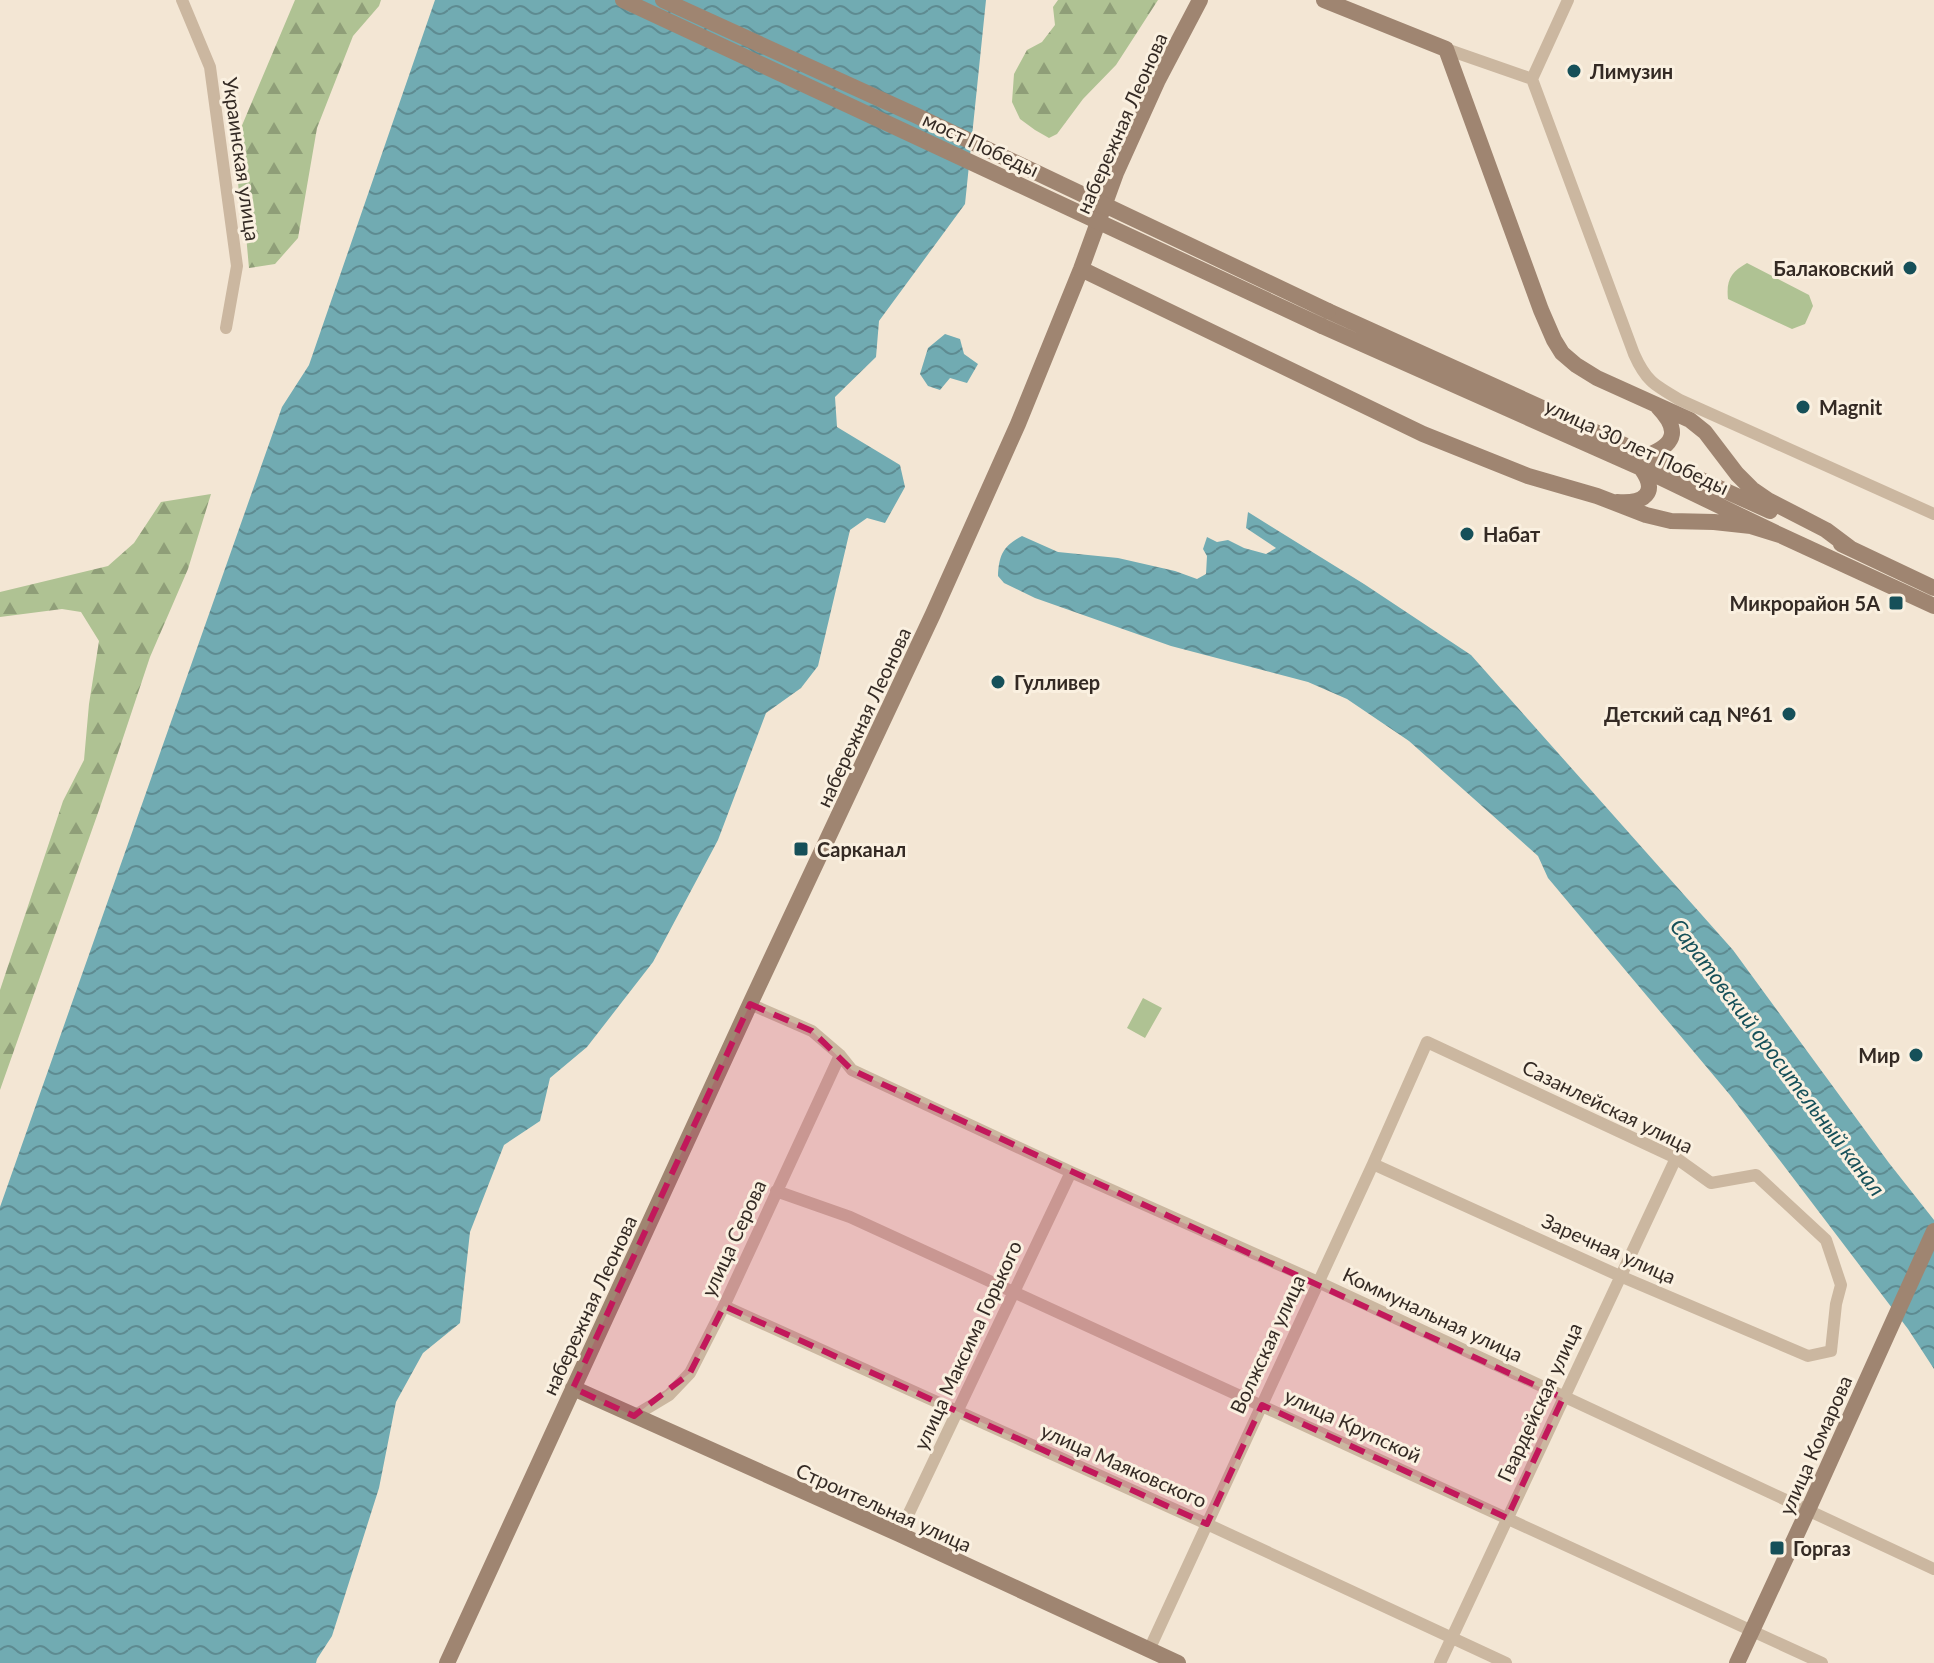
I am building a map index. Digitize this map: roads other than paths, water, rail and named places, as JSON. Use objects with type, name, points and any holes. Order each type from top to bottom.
[{"type":"main road","name":"мост Победы","points":[[623,0],[1325,318]]},
{"type":"main road","points":[[663,0],[915,115],[1325,318]]},
{"type":"main road","name":"набережная Леонова","points":[[447,1663],[933,614],[1018,424],[1116,173],[1152,93],[1200,0]]},
{"type":"main road","points":[[1324,0],[1446,49],[1536,296],[1562,353],[1597,378],[1690,420],[1705,432],[1752,489],[1826,530],[1850,548]]},
{"type":"main road","points":[[1081,269],[1423,434],[1528,476],[1671,521],[1751,526],[1780,535]]},
{"type":"main road","name":"улица 30 лет Победы","points":[[1325,318],[1645,461],[1780,535],[1934,606]]},
{"type":"main road","points":[[1645,461],[1667,445],[1673,430],[1657,405]]},
{"type":"main road","points":[[1613,502],[1638,501],[1649,492],[1645,461]]},
{"type":"main road","points":[[1645,461],[1850,548],[1934,588]]},
{"type":"main road","name":"улица Комарова","points":[[1737,1663],[1934,1231]]},
{"type":"main road","name":"Строительная улица","points":[[573,1388],[899,1534],[1146,1656],[1178,1663]]},
{"type":"street","name":"Украинская улица","points":[[182,0],[210,67],[237,266],[226,328]]},
{"type":"street","points":[[1568,0],[1532,79],[1641,370],[1648,379],[1680,400],[1934,514]]},
{"type":"street","points":[[1446,49],[1532,79]]},
{"type":"street","name":"Коммунальная улица","points":[[750,1004],[812,1031],[852,1070],[1318,1282],[1934,1569]]},
{"type":"street","name":"Сазанлейская улица","points":[[1427,1042],[1676,1158],[1711,1183],[1756,1175],[1826,1240],[1841,1285],[1831,1351]]},
{"type":"street","name":"Волжская улица","points":[[1146,1656],[1427,1042]]},
{"type":"street","name":"улица Серова","points":[[634,1416],[669,1395],[690,1373],[840,1055]]},
{"type":"street","name":"Гвардейская улица","points":[[1440,1663],[1676,1158]]},
{"type":"street","name":"Заречная улица","points":[[1373,1164],[1620,1276],[1808,1356],[1831,1351]]},
{"type":"street","name":"улица Максима Горького","points":[[899,1534],[1071,1172]]},
{"type":"street","name":"улица Крупской","points":[[776,1191],[850,1217],[1822,1663]]},
{"type":"street","name":"улица Маяковского","points":[[724,1306],[1506,1663]]},
{"type":"water","points":[[435,0],[986,0],[965,204],[879,321],[876,357],[835,397],[837,427],[900,465],[905,487],[885,523],[867,518],[850,530],[818,666],[801,688],[766,713],[718,840],[653,962],[587,1047],[550,1078],[540,1121],[504,1145],[470,1232],[460,1323],[423,1353],[396,1402],[379,1488],[332,1636],[316,1663],[0,1663],[0,1207],[282,407],[309,365]]},
{"type":"water","points":[[945,334],[960,339],[964,354],[978,364],[967,383],[950,378],[940,390],[928,386],[920,374],[928,348]]},
{"type":"water","name":"Саратовский оросительный канал","points":[[1248,512],[1471,655],[1733,950],[1934,1220],[1934,1369],[1908,1329],[1730,1095],[1548,878],[1538,856],[1409,741],[1347,699],[1308,682],[1171,646],[1035,598],[1004,583],[998,576],[1003,552],[1022,536],[1058,552],[1118,558],[1197,579],[1206,574],[1207,556],[1203,549],[1207,537],[1217,542],[1228,540],[1266,554],[1276,548],[1246,528]]},
{"type":"place","name":"Лимузин","points":[[1574,71]]},
{"type":"place","name":"Балаковский","points":[[1910,268]]},
{"type":"place","name":"Magnit","points":[[1803,407]]},
{"type":"place","name":"Набат","points":[[1467,534]]},
{"type":"place","name":"Микрорайон 5А","points":[[1896,603]]},
{"type":"place","name":"Гулливер","points":[[998,682]]},
{"type":"place","name":"Детский сад №61","points":[[1789,714]]},
{"type":"place","name":"Сарканал","points":[[801,849]]},
{"type":"place","name":"Мир","points":[[1916,1055]]},
{"type":"place","name":"Горгаз","points":[[1777,1548]]}]
